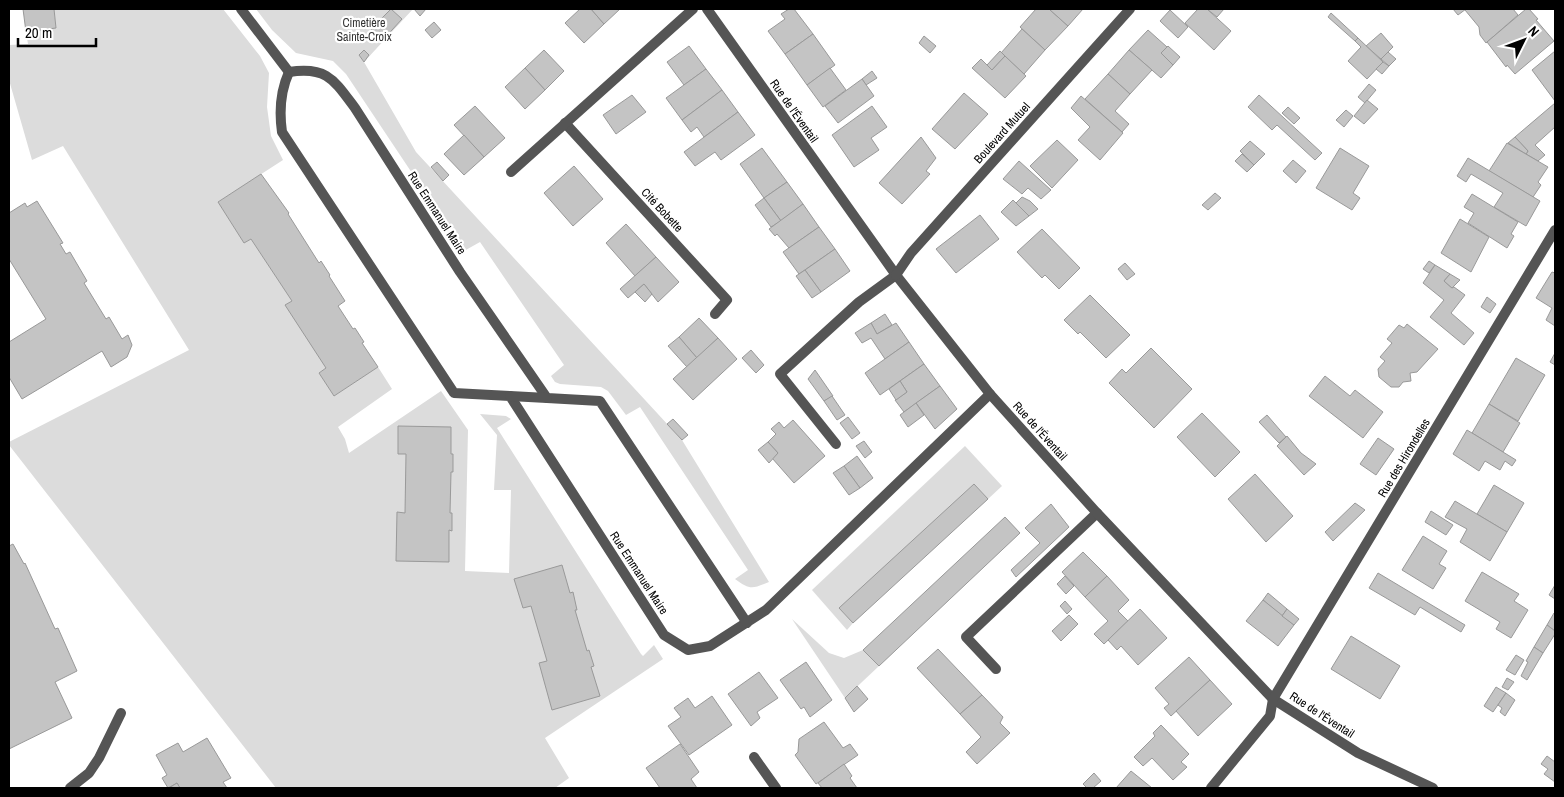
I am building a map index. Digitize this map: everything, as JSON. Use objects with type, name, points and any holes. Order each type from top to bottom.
[{"type":"street","points":[[242,9],[276,52],[289,72],[282,86],[280,103],[282,132],[454,393],[600,401],[747,623]]},
{"type":"street","points":[[511,172],[693,9]]},
{"type":"street","name":"Rue de l'Éventail","points":[[707,9],[896,275],[990,394],[1097,513],[1273,699],[1358,753],[1433,788]]},
{"type":"street","name":"Boulevard Mutuel","points":[[836,444],[780,374],[859,302],[896,275],[912,253],[1130,9]]},
{"type":"street","name":"Rue Emmanuel Maire","points":[[289,72],[303,70],[325,74],[337,84],[355,108],[460,272],[547,398]]},
{"type":"street","name":"Cité Bobette","points":[[565,123],[727,300],[715,314]]},
{"type":"street","name":"Rue des Hirondelles","points":[[1210,788],[1270,716],[1273,699],[1555,230]]},
{"type":"street","name":"Rue Emmanuel Maire","points":[[510,396],[664,635],[688,650],[710,646],[766,610],[990,394]]},
{"type":"street","points":[[996,669],[966,637],[1097,513]]},
{"type":"street","points":[[70,788],[89,773],[99,758],[121,713]]},
{"type":"street","points":[[754,757],[776,788]]},
{"type":"green space","points":[[54,9],[223,9],[260,56],[269,73],[267,107],[271,136],[283,160],[218,202],[244,243],[251,239],[292,301],[286,305],[326,368],[319,373],[334,396],[378,367],[392,389],[338,427],[345,439],[349,453],[441,391],[468,430],[465,571],[509,573],[511,490],[494,490],[497,435],[480,414],[506,416],[511,419],[497,428],[641,654],[643,656],[654,645],[663,659],[545,738],[569,778],[555,788],[276,788],[9,445],[9,442],[189,350],[63,146],[32,160],[9,80],[9,45],[28,44],[26,32],[56,28]]},
{"type":"green space","name":"Cimetière Sainte-Croix","points":[[256,9],[413,9],[364,62],[416,152],[682,440],[769,582],[759,586],[748,587],[735,579],[748,570],[640,407],[626,415],[608,391],[601,387],[555,382],[551,376],[564,365],[480,242],[464,251],[346,74],[333,61],[296,53],[272,30]]},
{"type":"green space","points":[[965,446],[1002,486],[988,499],[974,484],[840,609],[853,623],[847,630],[812,590]]},
{"type":"green space","points":[[792,619],[829,653],[844,658],[863,650],[879,666],[845,698]]},
{"type":"building","points":[[23,9],[54,9],[56,28],[26,32]]},
{"type":"building","points":[[391,9],[402,19],[382,41],[371,29]]},
{"type":"building","points":[[414,9],[426,9],[420,16]]},
{"type":"building","points":[[580,9],[591,9],[604,24],[584,43],[565,23]]},
{"type":"building","points":[[591,9],[620,9],[604,24]]},
{"type":"building","points":[[789,9],[794,9],[813,34],[785,54],[768,31],[785,19],[781,14]]},
{"type":"building","points":[[1036,9],[1049,9],[1068,26],[1045,50],[1020,27]]},
{"type":"building","points":[[1049,9],[1083,9],[1068,26]]},
{"type":"building","points":[[1198,9],[1207,9],[1231,31],[1214,50],[1185,23]]},
{"type":"building","points":[[1207,9],[1224,9],[1217,17]]},
{"type":"building","points":[[1453,9],[1466,9],[1458,15]]},
{"type":"building","points":[[1466,9],[1513,9],[1518,15],[1486,43],[1480,35],[1479,27]]},
{"type":"building","points":[[1526,9],[1529,9],[1538,19],[1536,20],[1554,41],[1515,74],[1507,65],[1506,67],[1487,42]]},
{"type":"building","points":[[1170,10],[1188,27],[1178,38],[1160,21]]},
{"type":"building","points":[[1331,13],[1358,38],[1355,41],[1328,17]]},
{"type":"building","points":[[434,22],[441,30],[432,38],[425,30]]},
{"type":"building","points":[[1022,29],[1045,50],[1024,74],[1001,53]]},
{"type":"building","points":[[1148,30],[1167,47],[1161,53],[1173,65],[1161,78],[1129,50]]},
{"type":"building","points":[[1381,33],[1393,47],[1381,59],[1366,46]]},
{"type":"building","points":[[813,34],[835,65],[807,85],[785,54]]},
{"type":"building","points":[[924,36],[936,46],[930,53],[919,43]]},
{"type":"building","points":[[1358,38],[1383,62],[1367,79],[1348,61],[1361,47],[1355,41]]},
{"type":"building","points":[[689,46],[706,69],[684,85],[667,62]]},
{"type":"building","points":[[1168,46],[1180,57],[1173,65],[1161,53]]},
{"type":"building","points":[[364,50],[369,55],[364,62],[359,55]]},
{"type":"building","points":[[544,50],[564,71],[545,90],[525,68]]},
{"type":"building","points":[[1129,50],[1152,70],[1130,94],[1108,74]]},
{"type":"building","points":[[1000,51],[1005,56],[992,70],[987,65]]},
{"type":"building","points":[[1555,51],[1555,101],[1532,70]]},
{"type":"building","points":[[1388,52],[1396,59],[1389,66],[1381,59]]},
{"type":"building","points":[[1005,56],[1026,76],[1005,98],[972,68],[981,59],[992,70]]},
{"type":"building","points":[[1383,62],[1389,66],[1382,74],[1376,69]]},
{"type":"building","points":[[525,68],[545,90],[525,109],[505,87]]},
{"type":"building","points":[[830,68],[846,90],[823,107],[807,85]]},
{"type":"building","points":[[706,69],[722,90],[682,120],[666,98]]},
{"type":"building","points":[[872,71],[877,78],[866,85],[862,79]]},
{"type":"building","points":[[1108,74],[1130,94],[1115,111],[1129,124],[1122,132],[1085,99]]},
{"type":"building","points":[[862,79],[874,96],[838,123],[825,106]]},
{"type":"building","points":[[1369,84],[1376,90],[1365,103],[1358,97]]},
{"type":"building","points":[[722,90],[738,112],[704,137],[697,127],[691,132],[682,120]]},
{"type":"building","points":[[964,93],[988,114],[955,149],[932,129]]},
{"type":"building","points":[[632,95],[646,112],[616,134],[603,115]]},
{"type":"building","points":[[1259,95],[1322,153],[1315,160],[1277,125],[1272,130],[1248,107]]},
{"type":"building","points":[[1081,96],[1123,133],[1100,160],[1078,140],[1090,127],[1071,108]]},
{"type":"building","points":[[1367,100],[1378,109],[1364,124],[1354,116]]},
{"type":"building","points":[[1555,103],[1555,127],[1535,145],[1545,155],[1538,161],[1526,154],[1528,151],[1515,137]]},
{"type":"building","points":[[475,106],[505,138],[484,157],[454,125]]},
{"type":"building","points":[[872,106],[887,127],[871,138],[879,150],[854,167],[832,135]]},
{"type":"building","points":[[1288,107],[1300,118],[1294,124],[1282,113]]},
{"type":"building","points":[[1346,110],[1353,116],[1344,127],[1336,120]]},
{"type":"building","points":[[738,112],[755,135],[721,160],[715,152],[695,166],[684,152]]},
{"type":"building","points":[[464,135],[484,157],[464,175],[444,154]]},
{"type":"building","points":[[921,137],[936,158],[926,171],[930,174],[902,204],[879,183]]},
{"type":"building","points":[[1515,137],[1528,151],[1526,154],[1508,143]]},
{"type":"building","points":[[1057,140],[1078,160],[1052,188],[1030,166]]},
{"type":"building","points":[[1250,141],[1265,154],[1254,165],[1240,151]]},
{"type":"building","points":[[1507,143],[1548,167],[1538,182],[1541,185],[1533,197],[1489,171]]},
{"type":"building","points":[[762,148],[787,182],[764,198],[740,164]]},
{"type":"building","points":[[1340,148],[1369,166],[1353,193],[1360,198],[1352,210],[1316,188]]},
{"type":"building","points":[[1242,154],[1254,165],[1247,172],[1235,161]]},
{"type":"building","points":[[1468,158],[1540,201],[1526,226],[1494,207],[1503,193],[1471,174],[1466,182],[1457,176]]},
{"type":"building","points":[[1293,160],[1306,171],[1296,183],[1283,171]]},
{"type":"building","points":[[1019,161],[1051,190],[1041,199],[1028,188],[1022,194],[1003,179]]},
{"type":"building","points":[[437,162],[449,175],[443,181],[431,167]]},
{"type":"building","points":[[574,166],[603,199],[573,226],[544,193]]},
{"type":"building","points":[[261,174],[289,213],[319,263],[321,261],[330,275],[345,301],[338,306],[353,329],[355,328],[364,342],[362,343],[378,367],[334,396],[319,373],[326,368],[285,305],[292,301],[251,239],[244,243],[218,202]]},
{"type":"building","points":[[787,182],[803,204],[781,221],[764,198]]},
{"type":"building","points":[[1215,193],[1221,198],[1208,210],[1202,205]]},
{"type":"building","points":[[1472,194],[1518,222],[1511,234],[1514,236],[1507,248],[1468,223],[1474,213],[1464,207]]},
{"type":"building","points":[[1022,197],[1030,201],[1038,209],[1029,216],[1016,203]]},
{"type":"building","points":[[764,198],[781,221],[771,227],[755,205]]},
{"type":"building","points":[[1013,200],[1029,216],[1016,226],[1001,212]]},
{"type":"building","points":[[37,201],[63,243],[60,244],[66,254],[70,252],[87,281],[84,283],[106,319],[109,317],[122,339],[128,335],[132,345],[127,357],[111,367],[102,351],[22,399],[9,377],[9,342],[46,319],[9,259],[9,213],[25,203],[27,207]]},
{"type":"building","points":[[803,204],[819,227],[789,248],[777,234],[775,236],[769,229]]},
{"type":"building","points":[[980,215],[999,239],[956,273],[936,249]]},
{"type":"building","points":[[1460,219],[1489,237],[1471,272],[1441,253]]},
{"type":"building","points":[[626,224],[656,257],[635,276],[606,243]]},
{"type":"building","points":[[819,227],[835,249],[799,274],[783,252]]},
{"type":"building","points":[[1042,229],[1080,268],[1059,289],[1045,275],[1042,278],[1017,252]]},
{"type":"building","points":[[835,249],[850,271],[821,292],[805,270]]},
{"type":"building","points":[[656,257],[679,282],[658,302],[644,284],[628,298],[620,289]]},
{"type":"building","points":[[1429,261],[1435,265],[1429,273],[1423,269]]},
{"type":"building","points":[[1125,263],[1135,274],[1127,280],[1118,269]]},
{"type":"building","points":[[1435,265],[1450,274],[1444,281],[1465,295],[1451,313],[1474,333],[1464,345],[1430,317],[1444,300],[1423,283]]},
{"type":"building","points":[[805,270],[821,292],[812,298],[796,276]]},
{"type":"building","points":[[1552,272],[1555,273],[1555,326],[1546,320],[1552,308],[1536,298]]},
{"type":"building","points":[[1450,274],[1460,280],[1452,288],[1444,281]]},
{"type":"building","points":[[644,284],[652,294],[645,302],[635,292]]},
{"type":"building","points":[[1090,295],[1130,335],[1106,358],[1080,332],[1078,334],[1064,320]]},
{"type":"building","points":[[1487,297],[1496,304],[1490,313],[1481,307]]},
{"type":"building","points":[[885,314],[892,325],[877,334],[871,323]]},
{"type":"building","points":[[699,318],[718,338],[697,358],[679,337]]},
{"type":"building","points":[[871,323],[877,334],[896,323],[909,342],[885,359],[871,338],[862,343],[855,333]]},
{"type":"building","points":[[1407,324],[1438,349],[1417,372],[1410,373],[1411,381],[1403,382],[1399,387],[1391,387],[1379,377],[1378,369],[1385,361],[1380,357],[1392,343],[1387,339],[1399,325],[1404,328]]},
{"type":"building","points":[[679,337],[697,358],[687,367],[668,346]]},
{"type":"building","points":[[718,338],[737,359],[693,400],[673,379]]},
{"type":"building","points":[[909,342],[924,364],[880,395],[865,373]]},
{"type":"building","points":[[1151,348],[1192,389],[1154,428],[1109,383],[1122,369],[1126,373]]},
{"type":"building","points":[[751,350],[764,365],[756,373],[742,358]]},
{"type":"building","points":[[1555,353],[1555,365],[1550,362]]},
{"type":"building","points":[[1516,358],[1545,375],[1518,421],[1489,404]]},
{"type":"building","points":[[924,364],[940,386],[904,412],[895,400],[907,392],[900,381]]},
{"type":"building","points":[[815,370],[833,396],[824,401],[808,379]]},
{"type":"building","points":[[1325,376],[1350,396],[1355,390],[1383,412],[1363,438],[1309,396]]},
{"type":"building","points":[[900,381],[907,392],[896,400],[889,389]]},
{"type":"building","points":[[940,386],[957,409],[935,429],[916,403]]},
{"type":"building","points":[[832,396],[845,415],[837,420],[824,401]]},
{"type":"building","points":[[916,403],[924,415],[908,427],[900,415]]},
{"type":"building","points":[[1489,404],[1520,423],[1503,452],[1472,433]]},
{"type":"building","points":[[1202,413],[1240,452],[1215,477],[1177,437]]},
{"type":"building","points":[[1267,415],[1286,437],[1279,443],[1259,422]]},
{"type":"building","points":[[848,417],[860,433],[852,439],[840,423]]},
{"type":"building","points":[[673,419],[688,435],[682,440],[667,424]]},
{"type":"building","points":[[793,420],[825,456],[794,483],[772,458],[778,453],[768,442],[776,434],[771,429],[779,422],[784,428]]},
{"type":"building","points":[[398,426],[451,427],[453,472],[451,472],[450,513],[452,513],[452,531],[449,530],[449,562],[396,561],[397,512],[405,513],[406,454],[398,454]]},
{"type":"building","points":[[1467,430],[1516,460],[1512,466],[1505,461],[1500,470],[1485,461],[1479,471],[1453,454]]},
{"type":"building","points":[[1287,436],[1301,453],[1316,464],[1304,475],[1277,446]]},
{"type":"building","points":[[1378,438],[1394,449],[1376,475],[1360,464]]},
{"type":"building","points":[[864,441],[872,452],[865,458],[856,446]]},
{"type":"building","points":[[768,442],[778,453],[769,463],[758,450]]},
{"type":"building","points":[[857,456],[873,478],[860,488],[844,466]]},
{"type":"building","points":[[844,466],[860,488],[849,495],[833,473]]},
{"type":"building","points":[[1255,474],[1293,516],[1266,542],[1228,499]]},
{"type":"building","points":[[974,484],[988,499],[853,623],[839,608]]},
{"type":"building","points":[[1494,485],[1524,503],[1507,532],[1477,514]]},
{"type":"building","points":[[1455,501],[1507,532],[1490,561],[1460,542],[1467,529],[1445,517]]},
{"type":"building","points":[[1355,503],[1365,510],[1333,541],[1325,532]]},
{"type":"building","points":[[1051,504],[1069,527],[1016,577],[1011,570],[1040,543],[1025,528]]},
{"type":"building","points":[[1431,511],[1453,525],[1446,535],[1425,522]]},
{"type":"building","points":[[1005,517],[1020,533],[879,666],[863,650]]},
{"type":"building","points":[[1423,536],[1447,551],[1439,564],[1446,568],[1433,589],[1402,570]]},
{"type":"building","points":[[13,544],[25,563],[55,629],[58,628],[77,671],[55,682],[72,718],[9,749],[9,546]]},
{"type":"building","points":[[1083,552],[1107,576],[1085,597],[1062,572]]},
{"type":"building","points":[[562,565],[570,593],[573,592],[577,610],[575,610],[587,651],[589,650],[594,666],[591,667],[600,696],[552,710],[539,663],[547,661],[531,606],[523,608],[514,579]]},
{"type":"building","points":[[1482,572],[1519,594],[1514,601],[1528,610],[1511,638],[1496,629],[1500,622],[1465,601]]},
{"type":"building","points":[[1378,573],[1465,625],[1461,632],[1420,607],[1415,615],[1369,588]]},
{"type":"building","points":[[1065,576],[1074,586],[1066,594],[1057,584]]},
{"type":"building","points":[[1107,576],[1129,600],[1118,611],[1128,621],[1104,644],[1094,634],[1108,621],[1085,597]]},
{"type":"building","points":[[1555,585],[1555,599],[1549,595]]},
{"type":"building","points":[[1268,593],[1287,609],[1282,616],[1263,600]]},
{"type":"building","points":[[1263,600],[1294,625],[1278,646],[1246,621]]},
{"type":"building","points":[[1065,601],[1072,609],[1067,614],[1060,606]]},
{"type":"building","points":[[1140,609],[1167,638],[1138,665],[1121,646],[1117,650],[1108,640]]},
{"type":"building","points":[[1287,609],[1299,619],[1294,625],[1282,616]]},
{"type":"building","points":[[1555,614],[1555,631],[1547,625]]},
{"type":"building","points":[[1069,615],[1078,624],[1061,641],[1052,631]]},
{"type":"building","points":[[1547,625],[1555,631],[1555,634],[1543,653],[1534,647]]},
{"type":"building","points":[[1351,636],[1400,666],[1380,699],[1331,669]]},
{"type":"building","points":[[1534,647],[1543,653],[1527,680],[1521,676],[1528,662],[1526,661]]},
{"type":"building","points":[[938,649],[982,695],[960,714],[917,668]]},
{"type":"building","points":[[1516,655],[1524,660],[1515,675],[1506,670]]},
{"type":"building","points":[[1189,657],[1210,680],[1171,716],[1164,708],[1169,704],[1155,688]]},
{"type":"building","points":[[806,662],[832,700],[810,717],[804,707],[801,709],[780,680]]},
{"type":"building","points":[[759,672],[778,698],[757,712],[760,718],[751,726],[728,694]]},
{"type":"building","points":[[1507,678],[1514,682],[1508,690],[1502,687]]},
{"type":"building","points":[[1210,680],[1232,704],[1198,736],[1176,711]]},
{"type":"building","points":[[857,686],[868,699],[854,712],[845,698]]},
{"type":"building","points":[[1496,687],[1506,693],[1493,712],[1484,706]]},
{"type":"building","points":[[1506,693],[1515,700],[1505,716],[1500,712],[1502,708],[1498,705]]},
{"type":"building","points":[[982,695],[1003,717],[1000,723],[1010,733],[977,764],[966,752],[981,737],[960,714]]},
{"type":"building","points":[[712,696],[732,725],[689,755],[668,726],[681,717],[674,708],[688,698],[695,708]]},
{"type":"building","points":[[824,722],[843,748],[850,744],[858,755],[816,784],[795,755],[798,752],[799,739]]},
{"type":"building","points":[[1161,725],[1189,754],[1181,762],[1187,767],[1173,780],[1152,758],[1143,766],[1134,757],[1155,736],[1153,733]]},
{"type":"building","points":[[207,738],[231,778],[223,782],[227,788],[180,788],[177,783],[168,788],[162,778],[167,775],[156,755],[178,743],[183,752]]},
{"type":"building","points":[[680,744],[699,772],[691,779],[697,788],[660,788],[646,768]]},
{"type":"building","points":[[1547,756],[1555,762],[1555,782],[1544,774],[1548,769],[1541,764]]},
{"type":"building","points":[[844,764],[857,788],[822,788],[818,783]]},
{"type":"building","points":[[1131,771],[1152,788],[1116,788]]},
{"type":"building","points":[[1094,773],[1101,781],[1093,788],[1087,788],[1083,784]]},
{"type":"building","points":[[177,783],[180,788],[169,788]]}]
